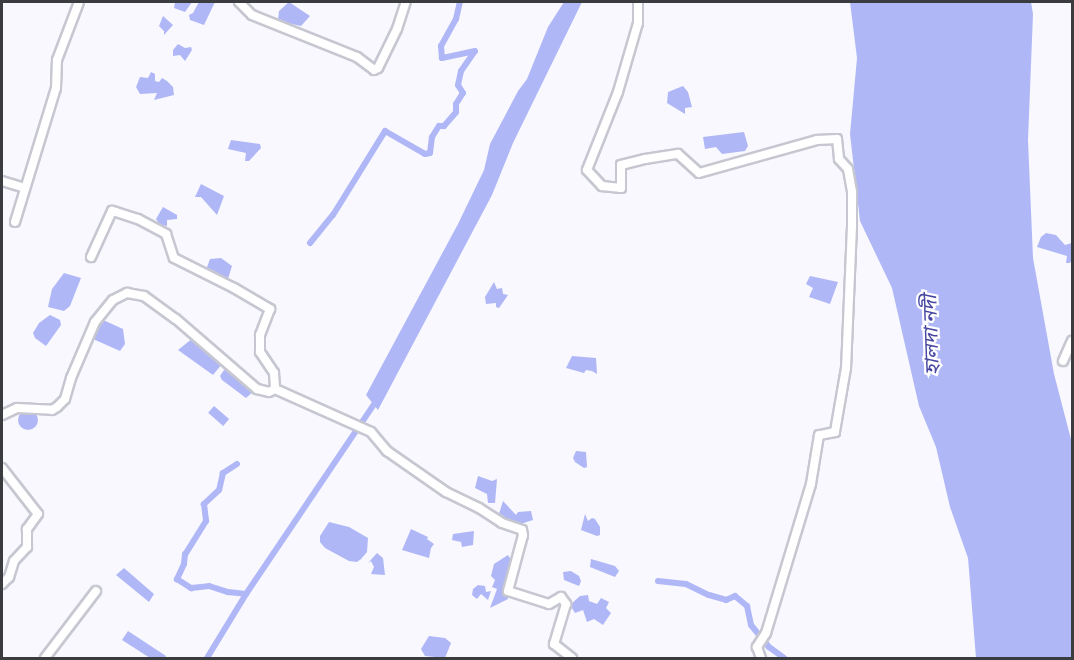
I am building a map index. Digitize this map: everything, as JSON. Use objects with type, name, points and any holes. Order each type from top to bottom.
[{"type":"street","points":[[15,222],[56,88],[57,60],[79,2]]},
{"type":"street","points":[[239,2],[252,15],[357,57],[374,70],[378,68],[397,29],[406,2]]},
{"type":"street","points":[[638,2],[638,23],[618,92],[587,170],[602,186],[621,188],[621,165],[645,159],[678,154],[699,173],[817,140],[837,139],[839,159],[849,170],[852,192],[852,226],[847,357],[835,432],[819,435],[811,484],[766,633],[757,647],[761,658]]},
{"type":"street","points":[[2,180],[25,188]]},
{"type":"street","points":[[91,257],[112,211],[138,219],[166,234],[174,258],[270,309],[260,335],[260,351],[274,373],[275,389]]},
{"type":"street","points":[[2,415],[17,408],[46,410],[57,407],[65,399],[70,378],[95,322],[114,300],[127,293],[144,296],[176,318],[257,389],[269,392],[275,389]]},
{"type":"street","points":[[1063,361],[1072,341]]},
{"type":"street","points":[[275,389],[371,432],[387,451],[446,492],[479,507],[502,523],[522,530],[523,535],[508,591],[549,604],[561,597],[566,604],[554,644],[572,658]]},
{"type":"street","points":[[2,468],[38,514],[27,529],[27,547],[14,561],[9,577],[2,584]]},
{"type":"street","points":[[45,658],[96,591]]},
{"type":"water","points":[[175,2],[192,2],[185,12],[174,8]]},
{"type":"water","points":[[199,2],[215,2],[204,25],[190,20],[189,15],[193,13]]},
{"type":"water","points":[[289,2],[310,16],[301,26],[278,21],[279,11]]},
{"type":"water","points":[[564,2],[582,2],[513,143],[492,195],[378,410],[366,395],[458,224],[484,170],[490,144],[518,91],[527,79],[548,27]]},
{"type":"water","name":"হালদা নদী","points":[[850,2],[1031,2],[1033,14],[1028,140],[1033,258],[1054,374],[1072,443],[1072,658],[976,658],[968,558],[950,507],[936,447],[919,406],[892,288],[860,221],[850,134],[857,58]]},
{"type":"water","points":[[163,16],[173,25],[164,35],[164,31],[159,26]]},
{"type":"water","points":[[178,44],[185,48],[191,47],[192,50],[185,61],[180,55],[173,56],[173,50]]},
{"type":"water","points":[[151,72],[155,74],[155,81],[159,82],[162,78],[173,87],[174,95],[154,100],[157,93],[140,94],[136,87],[140,77],[148,78]]},
{"type":"water","points":[[683,86],[688,92],[692,107],[685,108],[685,114],[667,103],[668,92]]},
{"type":"water","points":[[744,132],[748,146],[745,151],[722,154],[716,147],[705,149],[703,137]]},
{"type":"water","points":[[231,140],[260,144],[261,148],[249,161],[245,161],[246,153],[228,149]]},
{"type":"water","points":[[201,184],[224,196],[217,215],[201,197],[195,197]]},
{"type":"water","points":[[163,207],[177,215],[177,219],[167,220],[167,226],[160,225],[156,219]]},
{"type":"water","points":[[1046,233],[1056,235],[1065,245],[1072,243],[1070,263],[1066,263],[1067,256],[1037,247],[1041,237]]},
{"type":"water","points":[[221,258],[232,266],[227,282],[206,270],[210,259]]},
{"type":"water","points":[[64,273],[81,278],[70,306],[64,311],[48,307],[52,289]]},
{"type":"water","points":[[810,276],[838,282],[830,304],[809,297],[813,288],[806,284]]},
{"type":"water","points":[[494,282],[497,289],[502,288],[503,294],[508,295],[499,308],[496,307],[496,303],[486,304],[485,297]]},
{"type":"water","points":[[50,315],[60,320],[61,325],[46,346],[35,338],[33,333],[39,323]]},
{"type":"water","points":[[101,319],[123,329],[125,344],[120,351],[93,339]]},
{"type":"water","points":[[193,338],[222,364],[213,375],[178,350]]},
{"type":"water","points":[[572,356],[596,358],[597,374],[592,371],[586,370],[584,373],[566,368]]},
{"type":"water","points":[[224,370],[230,371],[254,391],[246,398],[222,380],[220,376]]},
{"type":"water","points":[[214,406],[229,419],[223,426],[208,413]]},
{"type":"water","points":[[28,410],[35,413],[38,420],[35,427],[28,430],[21,427],[18,420],[21,413]]},
{"type":"water","points":[[576,451],[586,452],[587,467],[584,468],[575,462],[573,458]]},
{"type":"water","points":[[478,476],[492,481],[497,479],[495,503],[488,503],[487,494],[475,488]]},
{"type":"water","points":[[503,501],[516,515],[518,512],[531,511],[533,520],[514,526],[515,522],[498,517]]},
{"type":"water","points":[[585,514],[588,521],[595,519],[600,527],[600,535],[581,530]]},
{"type":"water","points":[[329,522],[349,527],[368,538],[367,552],[361,559],[357,562],[349,561],[325,548],[320,542],[320,536]]},
{"type":"water","points":[[411,529],[428,537],[427,539],[434,544],[429,558],[402,550]]},
{"type":"water","points":[[474,531],[473,545],[462,547],[461,542],[452,540],[453,534]]},
{"type":"water","points":[[377,553],[383,558],[385,575],[371,574],[374,567],[371,561],[368,563]]},
{"type":"water","points":[[508,555],[513,563],[506,590],[503,592],[508,594],[508,599],[490,608],[497,589],[492,587],[495,580],[491,576],[494,564]]},
{"type":"water","points":[[591,559],[615,566],[619,571],[615,577],[590,567]]},
{"type":"water","points":[[124,568],[154,594],[149,602],[116,575]]},
{"type":"water","points":[[571,571],[579,576],[581,581],[579,586],[564,580],[563,572]]},
{"type":"water","points":[[478,585],[485,586],[486,592],[491,591],[488,600],[481,594],[477,599],[472,595],[473,589]]},
{"type":"water","points":[[588,595],[589,601],[597,604],[601,598],[609,602],[606,608],[611,613],[603,625],[594,619],[587,622],[583,610],[575,613],[570,605],[580,596]]},
{"type":"water","points":[[128,631],[166,656],[165,658],[150,658],[122,640]]},
{"type":"water","points":[[429,636],[445,638],[451,643],[445,658],[425,656],[421,649]]},
{"type":"waterway","points":[[310,243],[333,215],[385,131],[425,154],[430,153],[432,137],[439,126],[444,126],[456,112],[456,104],[463,93],[458,85],[461,71],[475,51],[442,58],[441,46],[456,19],[460,2]]},
{"type":"waterway","points":[[207,658],[246,594],[378,398]]},
{"type":"waterway","points":[[237,464],[223,473],[219,490],[204,504],[206,521],[185,554],[184,564],[177,579],[191,588],[209,586],[228,592],[246,594]]},
{"type":"waterway","points":[[658,581],[686,584],[726,600],[735,596],[747,606],[751,625],[769,647],[784,658]]}]
